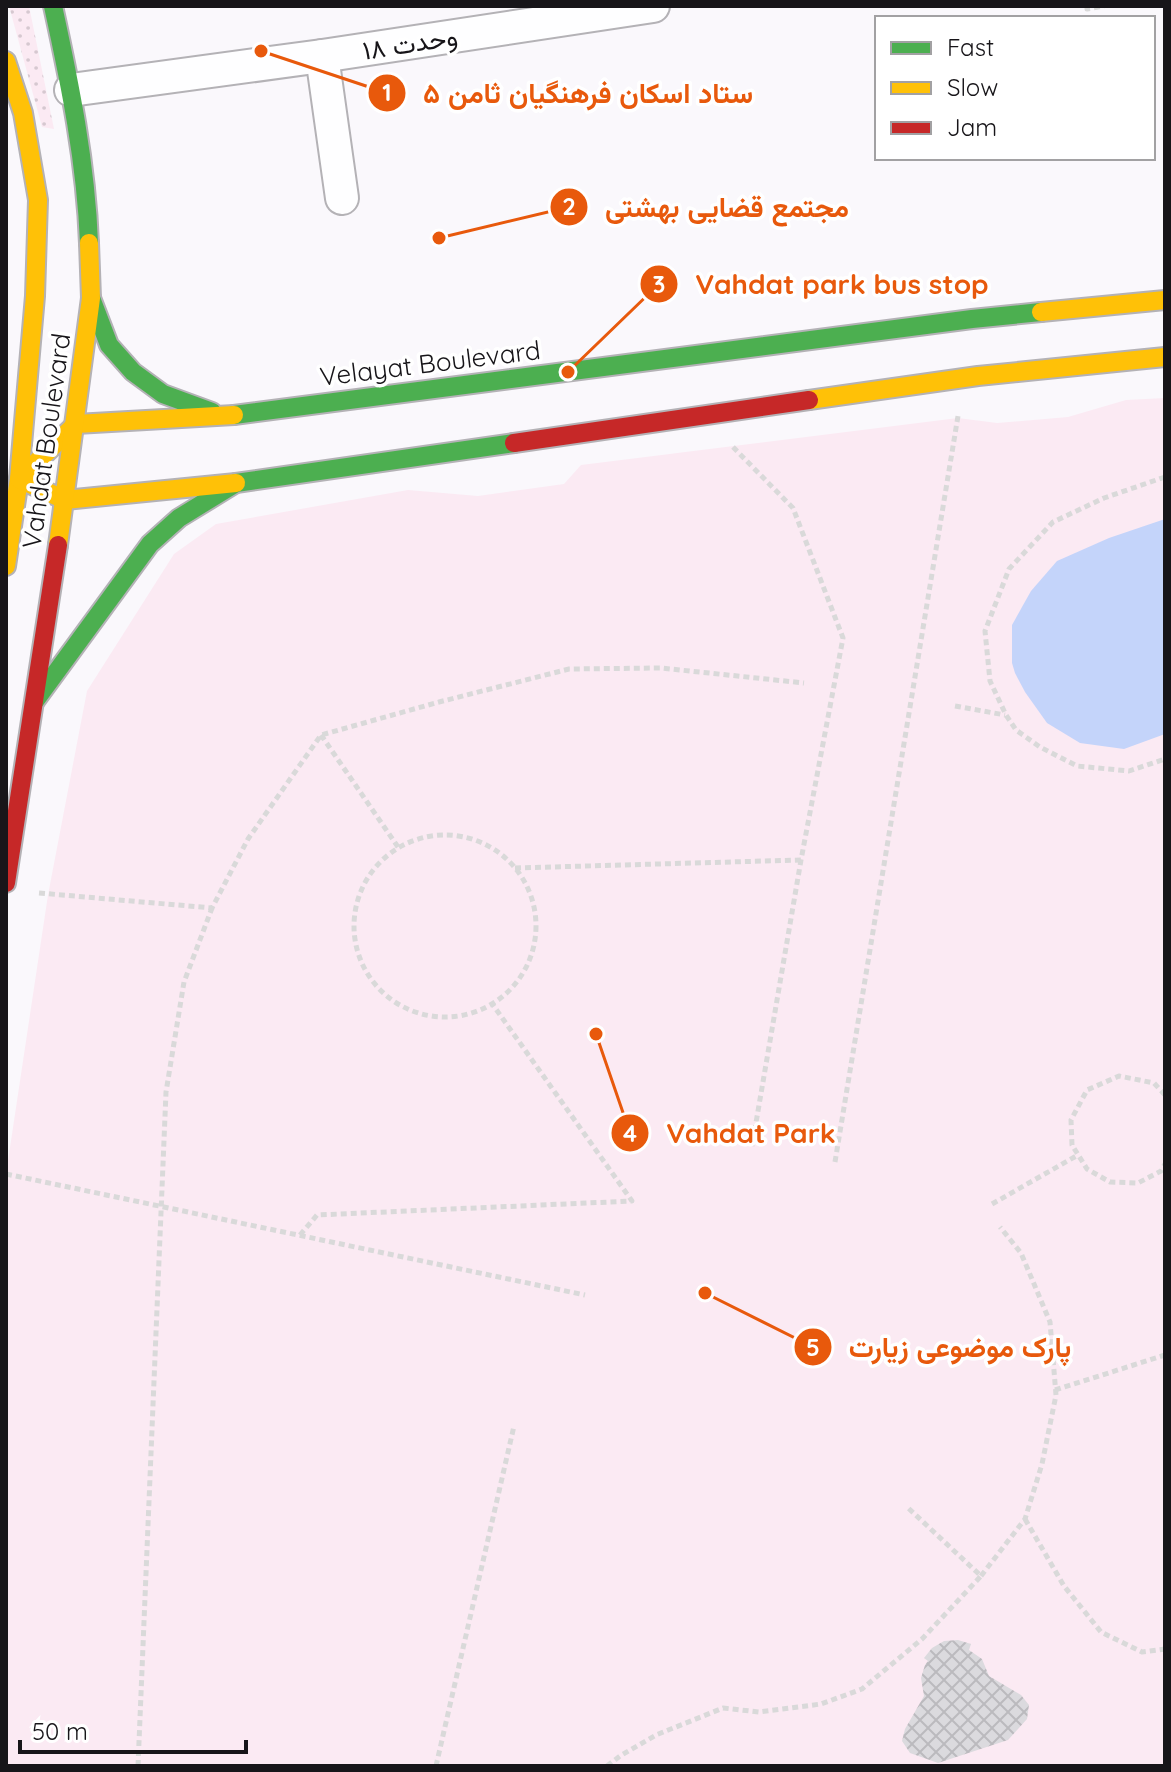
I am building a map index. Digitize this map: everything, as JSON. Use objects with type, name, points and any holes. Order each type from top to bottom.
[{"type":"main road","name":"Vahdat Boulevard","points":[[6,883],[65,500],[91,298],[87,196],[71,90],[53,6]]},
{"type":"main road","name":"Vahdat Boulevard","points":[[6,61],[14,112],[38,200],[35,296],[6,566]]},
{"type":"main road","name":"Velayat Boulevard","points":[[91,298],[109,345],[133,372],[163,394],[226,416]]},
{"type":"main road","name":"Velayat Boulevard","points":[[76,424],[226,416],[972,319],[1165,300]]},
{"type":"main road","points":[[76,424],[13,480],[65,500],[236,483],[955,379],[1165,357]]},
{"type":"main road","points":[[208,440],[213,428],[226,416]]},
{"type":"main road","points":[[216,468],[222,476],[236,483]]},
{"type":"main road","points":[[35,701],[150,544],[179,518],[236,483]]},
{"type":"street","name":"وحدت ۱۸","points":[[71,90],[653,6]]},
{"type":"street","points":[[322,56],[342,198]]},
{"type":"path","points":[[1087,6],[1087,9],[1104,6]]},
{"type":"path","points":[[835,1162],[958,418],[955,379]]},
{"type":"path","points":[[709,414],[732,446],[793,508],[843,638],[752,1146]]},
{"type":"path","points":[[1165,477],[1104,498],[1053,522],[1009,569],[985,631],[990,681],[1016,730],[1040,747],[1077,766],[1129,771],[1165,759]]},
{"type":"path","points":[[138,1766],[166,1092],[184,982],[212,908],[248,839],[321,735],[569,669],[661,668],[804,683]]},
{"type":"path","points":[[955,706],[1006,715]]},
{"type":"path","points":[[321,735],[398,847]]},
{"type":"path","points":[[436,835],[473,838],[503,855],[514,868],[526,882],[536,914],[535,945],[519,980],[493,1005],[461,1017],[422,1016],[391,1001],[366,973],[354,939],[357,903],[373,870],[398,847],[436,835]]},
{"type":"path","points":[[514,868],[801,860]]},
{"type":"path","points":[[34,892],[212,908]]},
{"type":"path","points":[[300,1235],[317,1215],[632,1201],[493,1005]]},
{"type":"path","points":[[1165,1095],[1154,1083],[1119,1076],[1087,1090],[1071,1120],[1072,1145],[1078,1155],[1087,1169],[1110,1182],[1138,1183],[1161,1171],[1165,1164]]},
{"type":"path","points":[[992,1204],[1078,1155]]},
{"type":"path","points":[[6,1174],[585,1295]]},
{"type":"path","points":[[607,1766],[656,1735],[723,1708],[759,1712],[821,1704],[862,1689],[922,1639],[981,1576],[1025,1519],[1042,1464],[1056,1395],[1050,1322],[1021,1253],[1000,1227]]},
{"type":"path","points":[[1055,1390],[1165,1355]]},
{"type":"path","points":[[436,1766],[514,1426]]},
{"type":"path","points":[[906,1506],[981,1576]]},
{"type":"path","points":[[1025,1519],[1064,1586],[1101,1632],[1142,1652],[1165,1649]]},
{"type":"shaded area","points":[[9,6],[29,6],[54,129],[42,127]]},
{"type":"shaded area","points":[[1165,398],[1165,1766],[6,1766],[6,1174],[48,895],[87,691],[174,554],[216,524],[408,490],[478,496],[564,484],[581,465],[958,418],[997,423],[1068,417],[1126,400]]},
{"type":"water","points":[[1165,519],[1165,734],[1124,749],[1080,743],[1047,723],[1025,692],[1012,663],[1012,625],[1031,591],[1057,561],[1109,538]]},
{"type":"building","points":[[958,1640],[971,1644],[969,1650],[982,1659],[989,1676],[1021,1695],[1029,1705],[1027,1719],[1008,1740],[938,1763],[910,1753],[902,1741],[905,1729],[924,1696],[921,1678],[928,1661],[924,1658],[932,1648],[944,1641]]},
{"type":"traffic: fast","points":[[53,6],[81,153],[89,243]]},
{"type":"traffic: fast","points":[[91,298],[109,345],[133,372],[163,394],[212,412]]},
{"type":"traffic: fast","points":[[234,415],[1041,312]]},
{"type":"traffic: fast","points":[[35,701],[150,544],[179,518],[236,483],[514,443]]},
{"type":"traffic: slow","points":[[6,61],[23,113],[38,200],[35,296],[19,479],[6,566]]},
{"type":"traffic: slow","points":[[58,545],[91,298],[89,243]]},
{"type":"traffic: slow","points":[[1041,312],[1165,300]]},
{"type":"traffic: slow","points":[[809,400],[978,376],[1165,357]]},
{"type":"traffic: slow","points":[[234,415],[76,424],[19,479],[65,500],[236,483]]},
{"type":"traffic: jam","points":[[514,443],[809,400]]},
{"type":"traffic: jam","points":[[6,883],[58,545]]},
{"type":"place","name":"ستاد اسکان فرهنگیان ثامن ۵","points":[[261,51]]},
{"type":"place","name":"مجتمع قضایی بهشتی","points":[[439,238]]},
{"type":"place","name":"Vahdat park bus stop","points":[[568,372]]},
{"type":"place","name":"Vahdat Park","points":[[596,1034]]},
{"type":"place","name":"پارک موضوعی زیارت","points":[[705,1293]]}]
